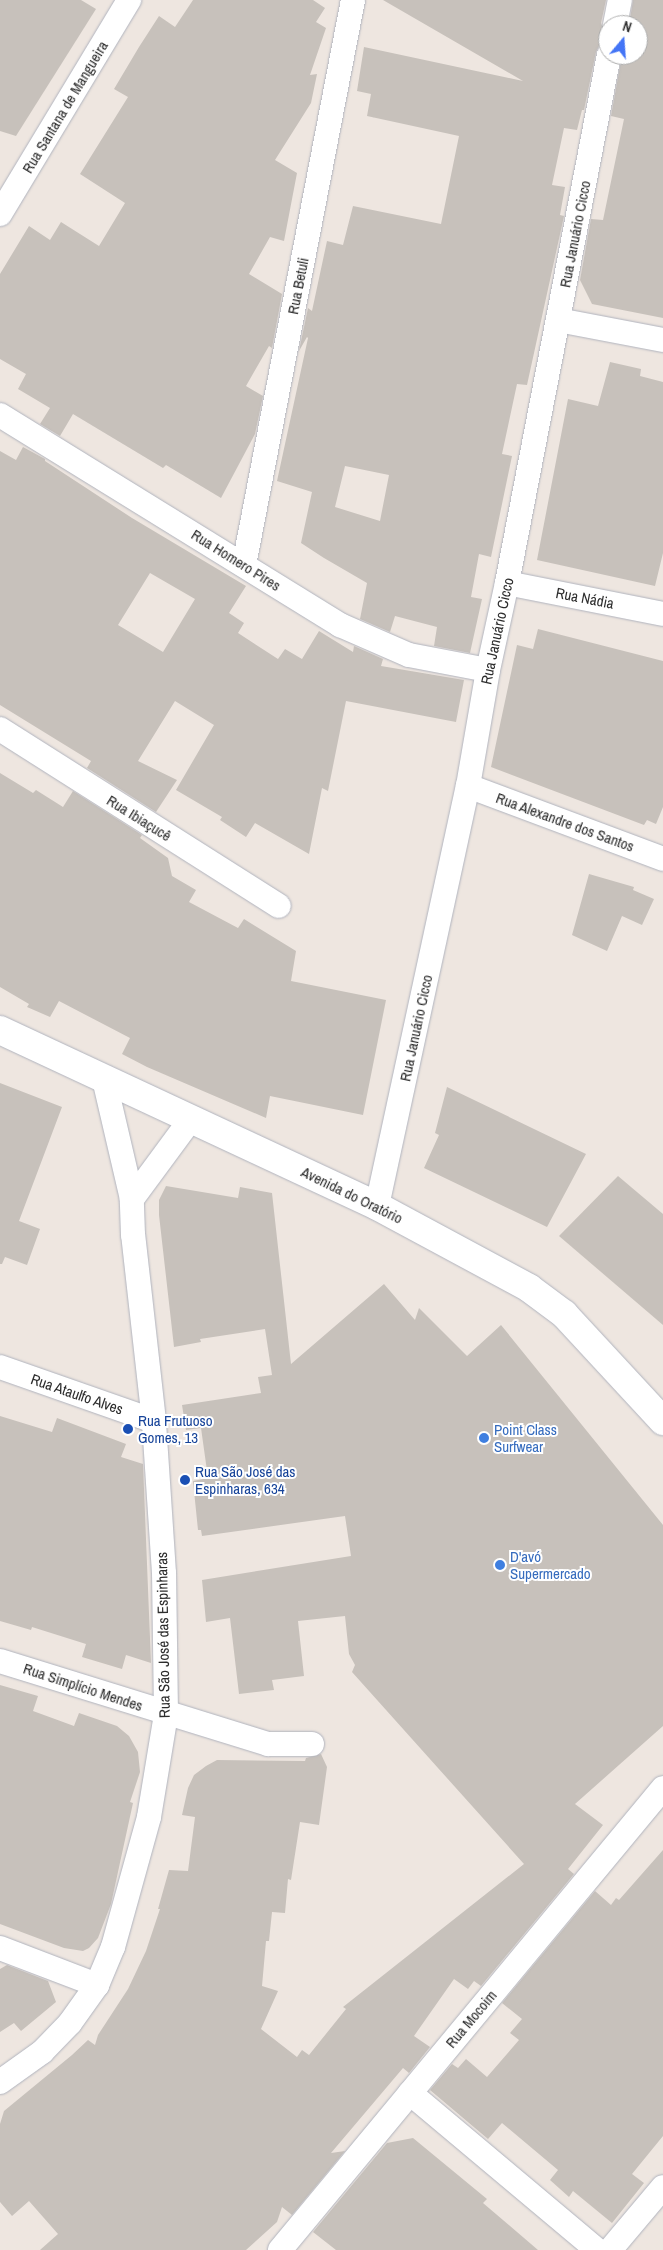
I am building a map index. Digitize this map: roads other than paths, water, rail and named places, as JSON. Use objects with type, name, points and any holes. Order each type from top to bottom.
[{"type":"main road","name":"Avenida do Oratório","points":[[0,1030],[377,1206],[472,1256],[536,1293],[564,1314],[663,1421]]},
{"type":"street","name":"Rua Santana de Mangueira","points":[[0,214],[129,0]]},
{"type":"street","points":[[617,15],[620,0]]},
{"type":"street","name":"Rua Betuli","points":[[244,565],[353,3]]},
{"type":"street","name":"Rua Januário Cicco","points":[[377,1206],[468,786],[488,670],[507,583],[607,65]]},
{"type":"street","points":[[558,320],[663,340]]},
{"type":"street","name":"Rua Homero Pires","points":[[0,415],[340,625],[408,655],[488,670]]},
{"type":"street","name":"Rua Nádia","points":[[507,583],[663,614]]},
{"type":"street","name":"Rua Ibiaçucê","points":[[0,729],[279,906]]},
{"type":"street","name":"Rua Alexandre dos Santos","points":[[468,786],[663,859]]},
{"type":"street","name":"Rua São José das Espinharas","points":[[0,2082],[42,2052],[70,2023],[98,1985],[113,1947],[146,1826],[166,1714],[164,1573],[154,1421],[133,1235],[132,1199],[104,1079]]},
{"type":"street","points":[[132,1199],[191,1119]]},
{"type":"street","name":"Rua Ataulfo Alves","points":[[0,1367],[154,1421]]},
{"type":"street","name":"Rua Simplício Mendes","points":[[0,1661],[166,1714],[268,1744],[312,1744]]},
{"type":"street","name":"Rua Mocoim","points":[[280,2250],[663,1788]]},
{"type":"street","points":[[0,1948],[98,1985]]},
{"type":"street","points":[[410,2093],[597,2250]]},
{"type":"street","points":[[610,2250],[663,2187]]},
{"type":"street","points":[[267,2250],[297,2228]]},
{"type":"place","name":"Rua Frutuoso Gomes, 13","points":[[128,1429]]},
{"type":"place","name":"Point Class Surfwear","points":[[484,1438]]},
{"type":"place","name":"Rua São José das Espinharas, 634","points":[[185,1480]]},
{"type":"place","name":"D'avó Supermercado","points":[[500,1565]]}]
